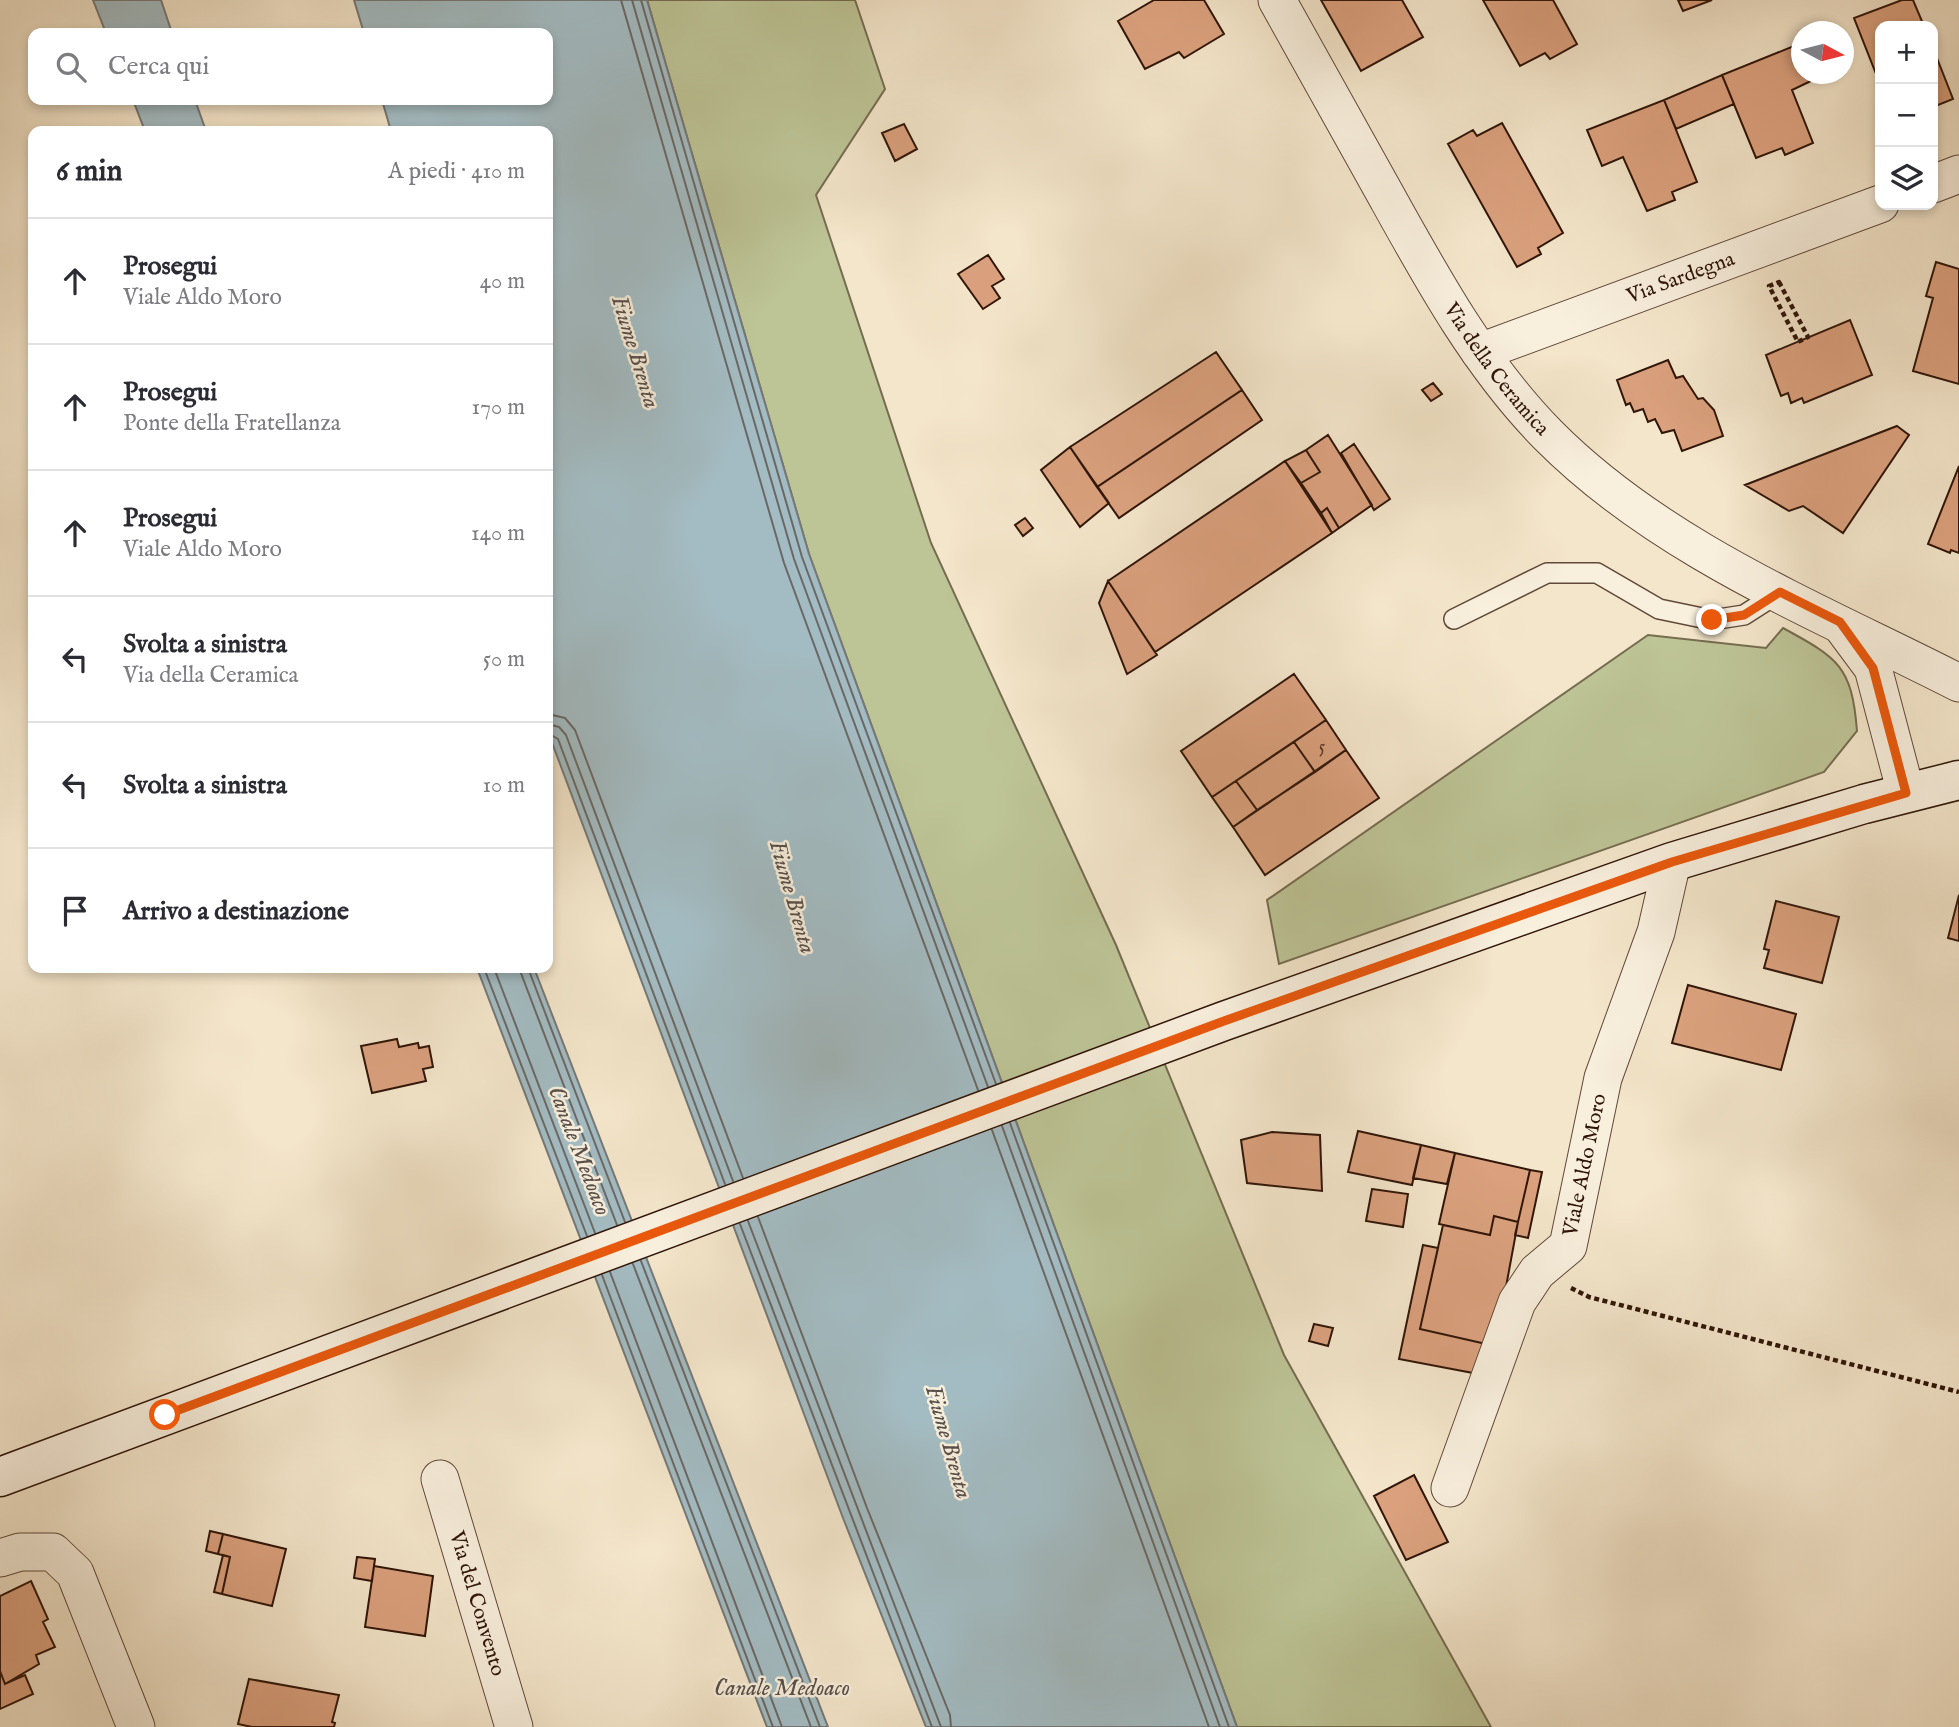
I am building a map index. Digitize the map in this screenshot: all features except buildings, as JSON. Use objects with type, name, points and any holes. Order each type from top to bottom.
[{"type":"main road","points":[[0,1478],[1224,1021],[1672,862],[1959,780]]},
{"type":"street","name":"Via della Ceramica","points":[[1277,0],[1419,255],[1480,352],[1512,396],[1550,436],[1612,490],[1705,554],[1959,683]]},
{"type":"street","points":[[1938,182],[1959,174]]},
{"type":"street","name":"Via Sardegna","points":[[1480,352],[1510,344],[1875,206]]},
{"type":"street","name":"Via della Ceramica","points":[[1840,622],[1873,668],[1906,793]]},
{"type":"street","name":"Viale Aldo Moro","points":[[1450,1488],[1517,1302],[1537,1272],[1568,1246],[1604,1078],[1656,932],[1672,862]]},
{"type":"street","name":"Via del Convento","points":[[440,1479],[514,1727]]},
{"type":"street","points":[[0,1558],[20,1552],[52,1552],[75,1573],[135,1727]]},
{"type":"lane","points":[[1454,619],[1547,573],[1597,573],[1659,609],[1712,620],[1744,615],[1780,592]]},
{"type":"path","points":[[1779,282],[1808,337],[1798,342],[1769,286],[1779,282]]},
{"type":"path","points":[[1537,1272],[1589,1297],[1959,1392]]},
{"type":"green space","points":[[647,0],[855,0],[885,89],[816,195],[931,543],[1116,945],[1284,1355],[1491,1727],[1237,1727],[809,554]]},
{"type":"green space","points":[[1783,628],[1817,648],[1839,666],[1851,692],[1857,731],[1824,772],[1279,964],[1267,900],[1648,635],[1766,648]]},
{"type":"water","points":[[93,0],[161,0],[170,28],[104,28]]},
{"type":"water","name":"Fiume Brenta","points":[[354,0],[647,0],[809,554],[1237,1727],[926,1727],[843,1518],[553,745],[553,126],[390,126],[383,105],[553,105],[553,28],[362,28]]},
{"type":"water","points":[[135,105],[197,105],[204,126],[143,126]]},
{"type":"water","name":"Canale Medoaco","points":[[479,973],[536,973],[828,1727],[767,1727]]},
{"type":"route","points":[[165,1415],[1224,1021],[1672,862],[1906,793],[1873,668],[1840,622],[1780,592],[1744,615],[1712,620]]}]
